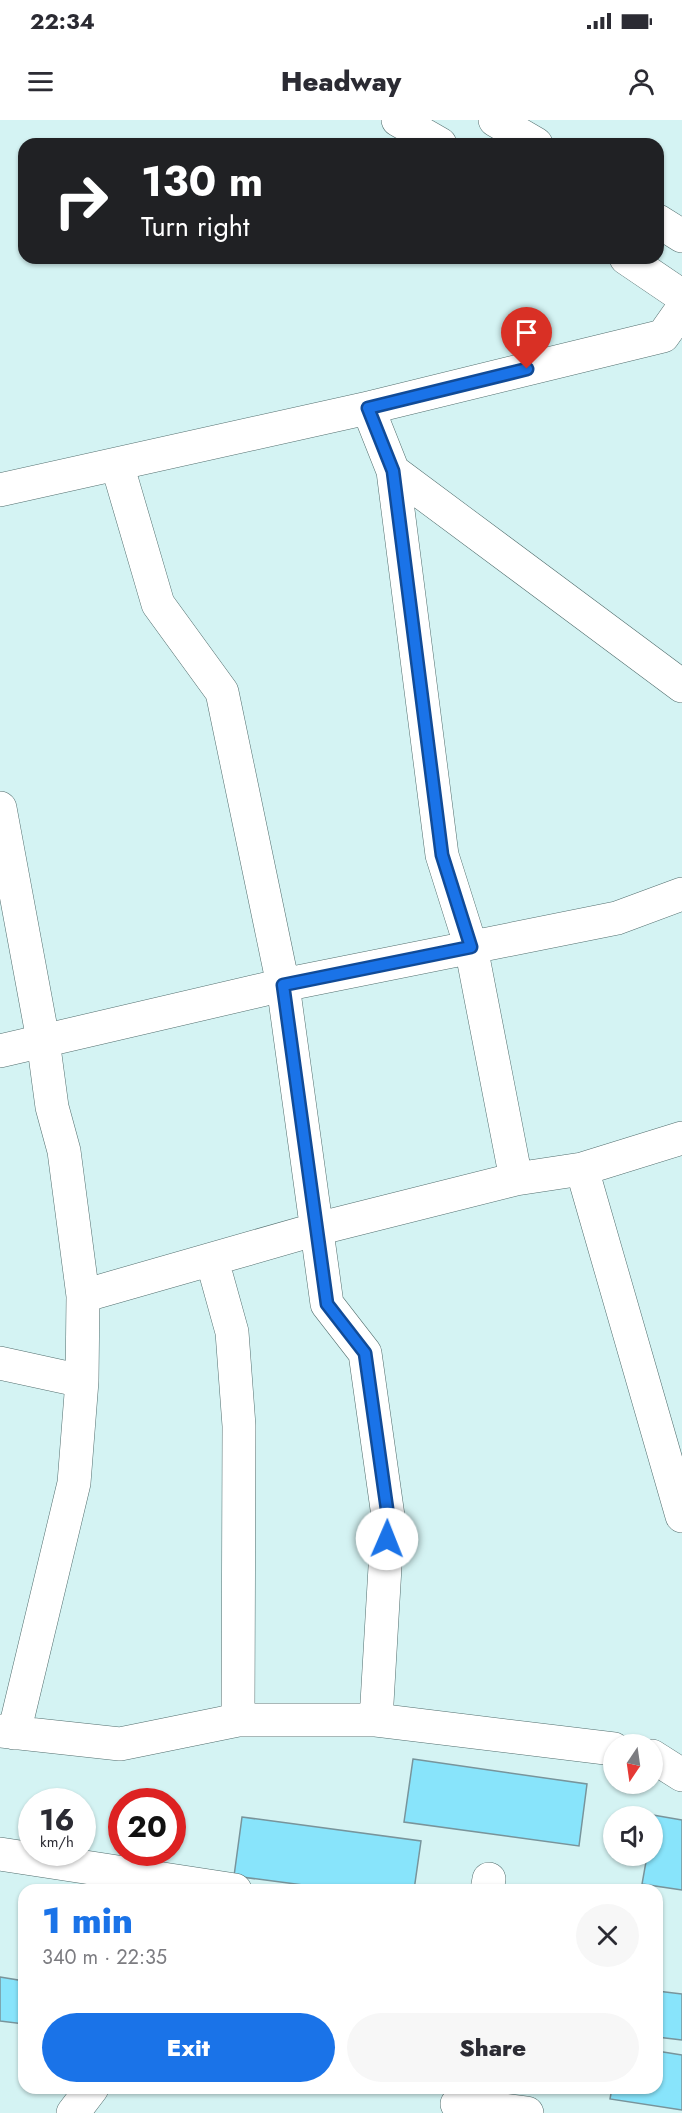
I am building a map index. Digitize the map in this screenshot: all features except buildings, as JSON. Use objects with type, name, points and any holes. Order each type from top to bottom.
[{"type":"main road","points":[[398,120],[430,138]]},
{"type":"main road","points":[[495,120],[526,138]]},
{"type":"main road","points":[[664,225],[682,236]]},
{"type":"main road","points":[[635,264],[682,296]]},
{"type":"main road","points":[[0,490],[368,408],[663,336],[682,309]]},
{"type":"main road","points":[[368,408],[393,471],[442,855],[471,947],[516,1179]]},
{"type":"main road","points":[[117,464],[158,604],[222,692],[283,985],[327,1304],[365,1353],[388,1516],[376,1720]]},
{"type":"main road","points":[[393,471],[682,686]]},
{"type":"main road","points":[[0,808],[43,1040],[52,1107],[64,1151],[83,1296],[82,1381],[74,1484],[7,1732],[120,1744],[238,1720],[376,1720],[603,1748]]},
{"type":"main road","points":[[0,1051],[283,985],[617,918],[682,894]]},
{"type":"main road","points":[[83,1296],[317,1229],[516,1179],[582,1169],[682,1138]]},
{"type":"main road","points":[[582,1169],[670,1427],[682,1516]]},
{"type":"main road","points":[[213,1260],[232,1332],[238,1426],[238,1720]]},
{"type":"main road","points":[[0,1363],[82,1381]]},
{"type":"main road","points":[[663,1763],[682,1775]]},
{"type":"main road","points":[[0,1854],[145,1883]]},
{"type":"main road","points":[[73,2113],[87,2094]]},
{"type":"main road","points":[[458,2102],[527,2113]]},
{"type":"route","points":[[387,1539],[388,1516],[365,1353],[327,1304],[283,985],[471,947],[442,855],[393,471],[368,408],[527,369]]}]
